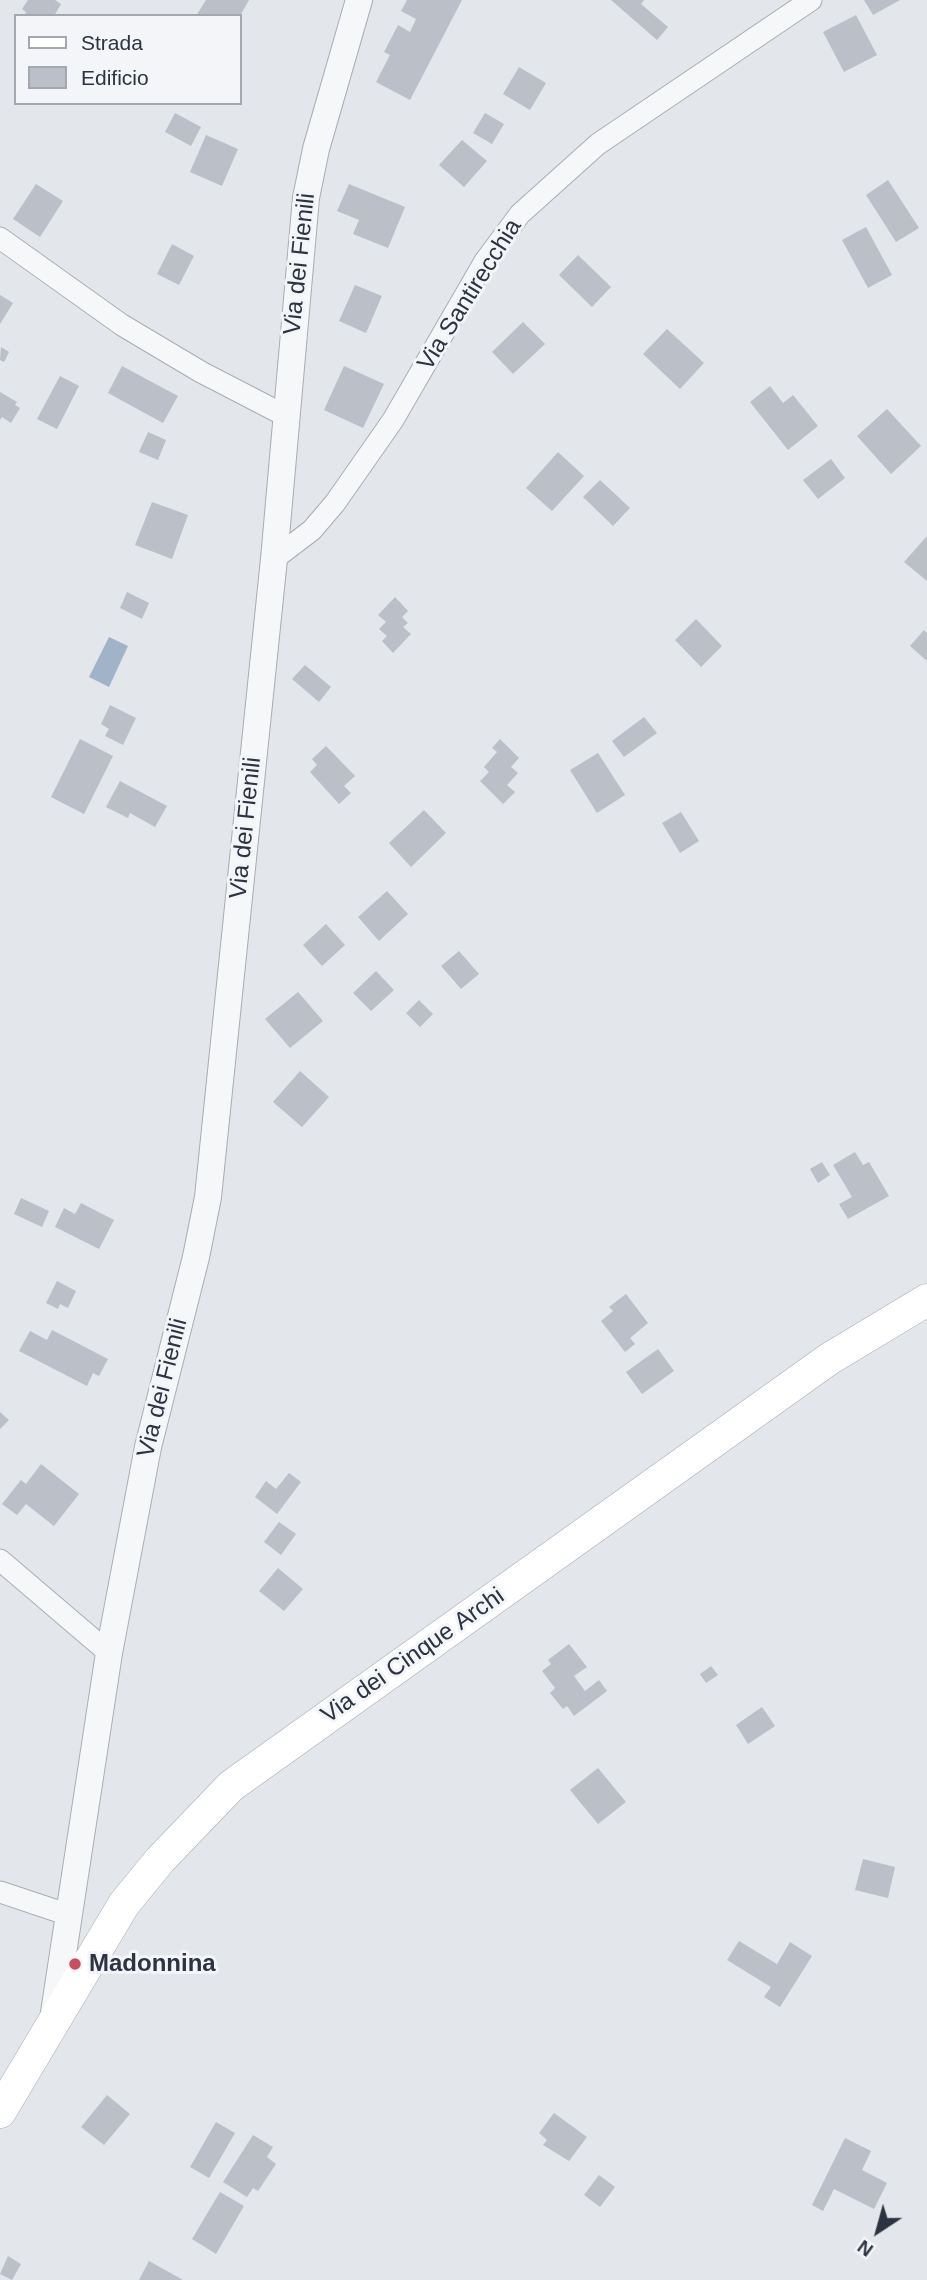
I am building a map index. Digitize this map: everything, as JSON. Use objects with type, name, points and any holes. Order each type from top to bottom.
[{"type":"main road","name":"Via dei Cinque Archi","points":[[0,2112],[124,1904],[169,1850],[231,1786],[829,1359],[927,1300]]},
{"type":"street","name":"Via dei Fienili","points":[[52,2026],[109,1653],[155,1413],[197,1257],[207,1205],[274,559],[307,187],[359,0]]},
{"type":"street","name":"Via Santirecchia","points":[[274,559],[307,535],[335,503],[398,414],[485,261],[520,214],[598,144],[811,0]]},
{"type":"street","points":[[0,238],[122,325],[201,372],[286,416]]},
{"type":"street","points":[[0,1560],[109,1653]]},
{"type":"street","points":[[0,1892],[69,1915]]},
{"type":"water","points":[[109,637],[128,646],[109,687],[89,677]]},
{"type":"building","points":[[28,0],[55,0],[61,4],[55,14],[25,14],[22,9]]},
{"type":"building","points":[[206,0],[249,0],[241,14],[197,14]]},
{"type":"building","points":[[407,0],[462,0],[410,100],[376,82],[390,55],[384,52],[398,25],[410,32],[416,19],[401,11]]},
{"type":"building","points":[[611,0],[644,0],[641,4],[668,27],[657,40]]},
{"type":"building","points":[[864,0],[900,0],[873,15]]},
{"type":"building","points":[[856,15],[877,55],[844,72],[823,32]]},
{"type":"building","points":[[519,67],[546,83],[530,110],[503,94]]},
{"type":"building","points":[[175,113],[201,127],[191,146],[165,132]]},
{"type":"building","points":[[485,113],[504,124],[492,144],[473,133]]},
{"type":"building","points":[[206,135],[238,149],[222,186],[190,172]]},
{"type":"building","points":[[462,140],[487,161],[464,187],[439,165]]},
{"type":"building","points":[[888,180],[919,228],[896,242],[866,195]]},
{"type":"building","points":[[36,184],[63,201],[40,237],[13,219]]},
{"type":"building","points":[[349,184],[405,207],[388,248],[353,234],[359,220],[337,211]]},
{"type":"building","points":[[866,227],[892,275],[868,288],[842,240]]},
{"type":"building","points":[[172,244],[194,256],[179,285],[157,274]]},
{"type":"building","points":[[578,255],[611,287],[592,307],[559,275]]},
{"type":"building","points":[[355,285],[382,296],[366,333],[339,321]]},
{"type":"building","points":[[0,295],[13,303],[0,324]]},
{"type":"building","points":[[523,322],[545,344],[513,374],[492,352]]},
{"type":"building","points":[[667,329],[704,363],[680,389],[643,354]]},
{"type":"building","points":[[1,347],[9,352],[4,362],[0,360]]},
{"type":"building","points":[[122,366],[178,396],[163,423],[108,393]]},
{"type":"building","points":[[344,366],[384,384],[363,428],[324,410]]},
{"type":"building","points":[[60,376],[79,386],[57,429],[37,419]]},
{"type":"building","points":[[770,386],[783,403],[793,395],[818,426],[788,450],[750,402]]},
{"type":"building","points":[[0,392],[17,402],[15,405],[20,408],[11,423],[2,417],[0,420]]},
{"type":"building","points":[[887,409],[921,446],[891,474],[857,436]]},
{"type":"building","points":[[148,432],[166,440],[158,460],[139,452]]},
{"type":"building","points":[[558,452],[584,476],[552,511],[526,488]]},
{"type":"building","points":[[831,459],[845,478],[818,499],[803,480]]},
{"type":"building","points":[[600,480],[630,508],[613,526],[583,497]]},
{"type":"building","points":[[152,502],[188,515],[172,559],[135,545]]},
{"type":"building","points":[[927,536],[927,581],[904,562]]},
{"type":"building","points":[[127,592],[149,603],[142,619],[120,608]]},
{"type":"building","points":[[395,597],[408,611],[402,617],[408,623],[403,627],[411,634],[393,653],[382,641],[387,636],[379,629],[386,622],[378,615]]},
{"type":"building","points":[[696,619],[722,646],[701,667],[675,640]]},
{"type":"building","points":[[924,630],[927,633],[927,661],[910,646]]},
{"type":"building","points":[[305,665],[331,687],[319,702],[292,679]]},
{"type":"building","points":[[110,705],[136,718],[123,745],[105,736],[109,729],[101,724]]},
{"type":"building","points":[[644,717],[657,733],[624,757],[612,741]]},
{"type":"building","points":[[80,739],[113,756],[84,814],[51,797]]},
{"type":"building","points":[[500,739],[519,758],[511,767],[518,773],[507,785],[515,792],[503,804],[480,781],[489,772],[484,767],[497,752],[492,748]]},
{"type":"building","points":[[326,746],[355,776],[344,786],[351,793],[339,804],[310,772],[317,765],[312,759]]},
{"type":"building","points":[[598,753],[625,795],[597,813],[570,770]]},
{"type":"building","points":[[120,781],[167,806],[155,827],[130,813],[128,818],[106,807]]},
{"type":"building","points":[[424,810],[446,833],[411,867],[389,843]]},
{"type":"building","points":[[681,812],[699,841],[680,853],[662,823]]},
{"type":"building","points":[[387,891],[408,914],[379,941],[358,917]]},
{"type":"building","points":[[326,924],[345,945],[322,966],[303,945]]},
{"type":"building","points":[[459,951],[479,974],[461,989],[441,966]]},
{"type":"building","points":[[376,971],[394,990],[371,1011],[353,993]]},
{"type":"building","points":[[298,992],[323,1021],[290,1048],[265,1019]]},
{"type":"building","points":[[419,1000],[433,1014],[420,1027],[406,1013]]},
{"type":"building","points":[[300,1071],[329,1097],[302,1127],[273,1102]]},
{"type":"building","points":[[855,1152],[863,1165],[869,1162],[889,1196],[848,1219],[839,1204],[852,1197],[833,1165]]},
{"type":"building","points":[[822,1162],[830,1175],[818,1183],[810,1169]]},
{"type":"building","points":[[21,1198],[49,1211],[42,1227],[14,1214]]},
{"type":"building","points":[[81,1203],[114,1220],[99,1249],[55,1227],[64,1208],[75,1214]]},
{"type":"building","points":[[57,1281],[76,1291],[68,1308],[60,1304],[58,1309],[46,1303]]},
{"type":"building","points":[[626,1294],[648,1323],[630,1338],[635,1344],[625,1352],[601,1321],[613,1311],[609,1307]]},
{"type":"building","points":[[52,1330],[108,1359],[99,1376],[93,1373],[87,1386],[19,1351],[30,1331],[47,1340]]},
{"type":"building","points":[[658,1349],[674,1371],[642,1394],[626,1372]]},
{"type":"building","points":[[0,1412],[9,1420],[0,1429]]},
{"type":"building","points":[[41,1464],[79,1494],[54,1526],[26,1504],[17,1515],[2,1504],[21,1480],[26,1484]]},
{"type":"building","points":[[289,1473],[301,1482],[277,1514],[255,1497],[266,1481],[276,1489]]},
{"type":"building","points":[[279,1522],[296,1534],[281,1555],[264,1542]]},
{"type":"building","points":[[278,1568],[303,1589],[284,1611],[259,1591]]},
{"type":"building","points":[[569,1644],[587,1667],[574,1676],[585,1691],[599,1680],[607,1691],[574,1716],[567,1706],[563,1709],[550,1693],[555,1688],[542,1671],[551,1664],[548,1660]]},
{"type":"building","points":[[711,1666],[718,1675],[706,1683],[700,1674]]},
{"type":"building","points":[[762,1707],[775,1726],[748,1744],[736,1725]]},
{"type":"building","points":[[598,1768],[626,1802],[598,1824],[570,1790]]},
{"type":"building","points":[[863,1859],[895,1867],[888,1898],[855,1890]]},
{"type":"building","points":[[739,1941],[777,1964],[790,1942],[812,1956],[780,2007],[764,1997],[771,1987],[727,1960]]},
{"type":"building","points":[[107,2095],[130,2114],[104,2145],[81,2127]]},
{"type":"building","points":[[554,2113],[587,2137],[569,2161],[543,2145],[547,2140],[539,2133]]},
{"type":"building","points":[[216,2122],[235,2133],[209,2178],[190,2167]]},
{"type":"building","points":[[253,2135],[273,2147],[267,2157],[276,2164],[258,2191],[253,2188],[247,2197],[223,2182]]},
{"type":"building","points":[[845,2138],[871,2151],[862,2170],[887,2183],[874,2209],[834,2189],[823,2211],[812,2205]]},
{"type":"building","points":[[599,2175],[615,2187],[600,2207],[584,2195]]},
{"type":"building","points":[[220,2192],[244,2206],[216,2254],[192,2239]]},
{"type":"building","points":[[8,2256],[21,2264],[12,2280],[0,2274]]},
{"type":"building","points":[[149,2261],[183,2280],[139,2280]]},
{"type":"place","name":"Madonnina","points":[[75,1964]]}]
